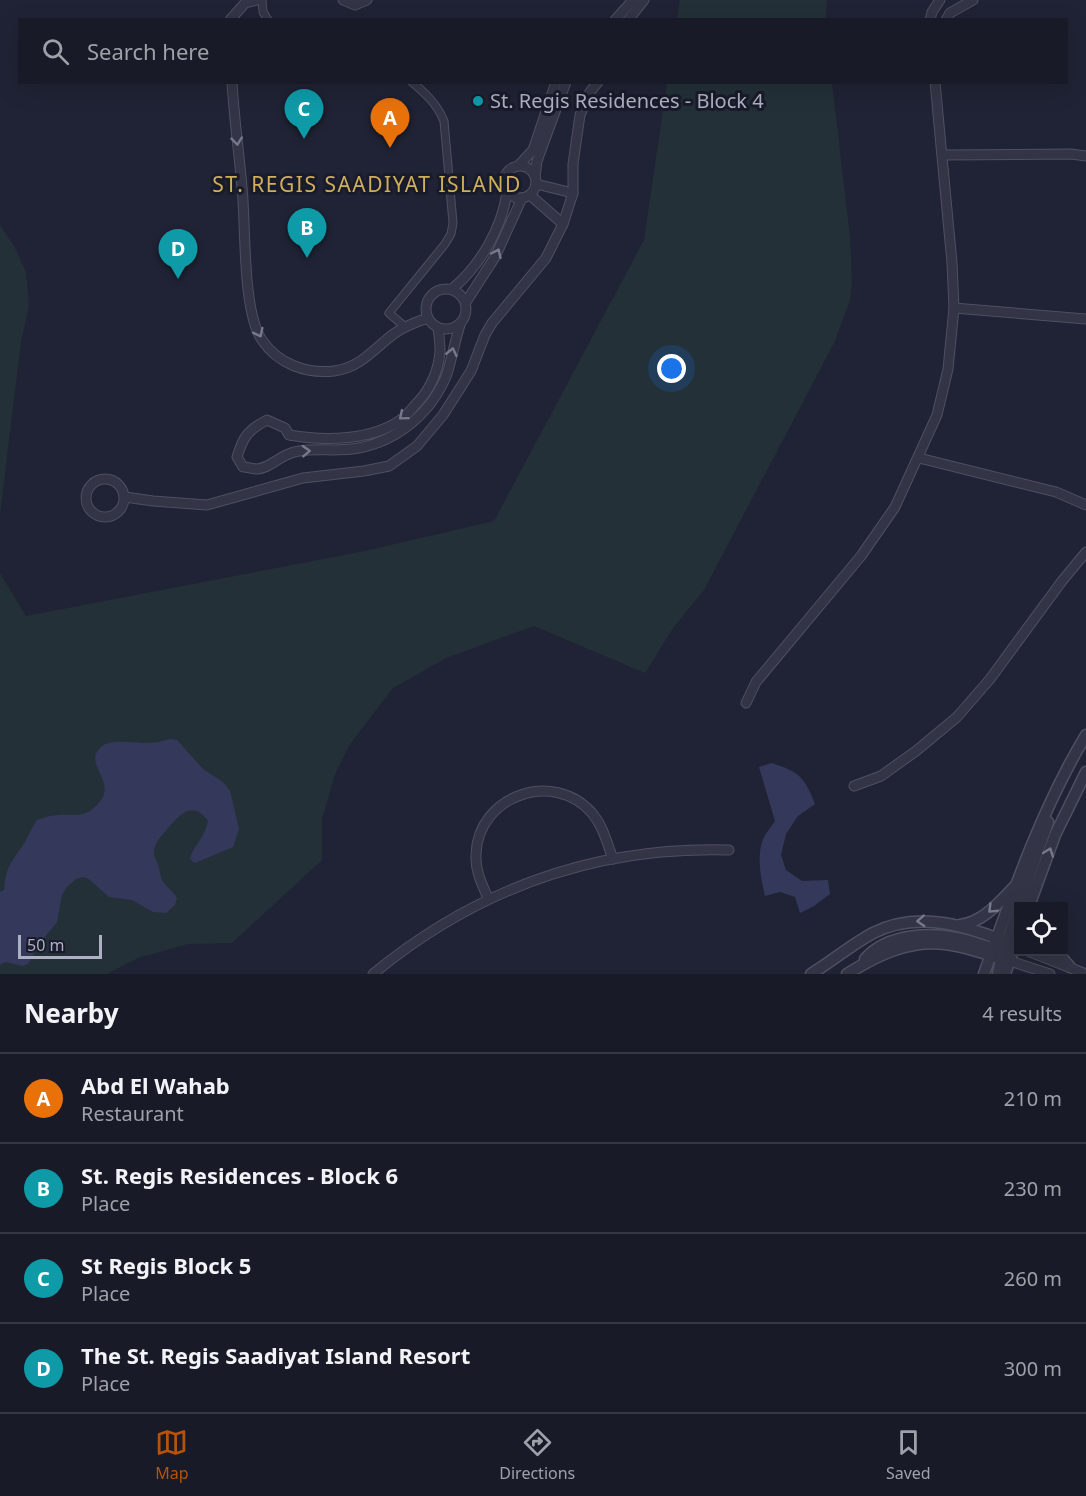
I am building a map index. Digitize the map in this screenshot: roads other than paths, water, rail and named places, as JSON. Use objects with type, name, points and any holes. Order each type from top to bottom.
[{"type":"street","points":[[232,18],[245,3],[260,0],[267,18]]},
{"type":"street","points":[[343,0],[355,5],[367,0]]},
{"type":"street","points":[[617,18],[633,0]]},
{"type":"street","points":[[630,18],[644,0]]},
{"type":"street","points":[[930,18],[940,0]]},
{"type":"street","points":[[947,18],[950,13],[973,0]]},
{"type":"street","points":[[232,84],[251,317],[261,339],[274,355],[289,365],[314,371],[334,371],[357,365],[395,333],[428,318]]},
{"type":"street","points":[[405,327],[388,314],[445,244],[451,234],[453,223],[444,121],[432,100],[414,84]]},
{"type":"street","points":[[555,84],[533,150],[519,165],[510,170],[504,178],[504,187],[516,198],[526,197],[563,224]]},
{"type":"street","points":[[286,453],[289,435],[285,428],[267,420],[253,428],[242,441],[237,457],[243,467],[258,469],[269,465],[286,453],[301,450],[357,449],[380,442],[413,422],[434,400],[447,372],[460,324],[466,314],[466,302],[495,257],[536,180],[537,161],[565,84]]},
{"type":"street","points":[[125,497],[207,505],[303,478],[389,466],[417,446],[443,415],[471,371],[492,323],[546,258],[563,224],[573,193],[573,164],[580,115],[590,92],[596,84]]},
{"type":"street","points":[[746,703],[756,682],[861,556],[896,507],[937,415],[948,369],[954,308],[943,155],[935,84]]},
{"type":"street","points":[[943,155],[1071,154],[1086,156]]},
{"type":"street","points":[[519,165],[531,170],[536,180],[573,193]]},
{"type":"street","points":[[452,289],[465,278],[483,255],[505,205],[507,192]]},
{"type":"street","points":[[460,324],[449,329],[438,328],[428,318],[426,305],[433,293],[445,288],[460,294],[466,302]]},
{"type":"street","points":[[954,308],[1086,319]]},
{"type":"street","points":[[289,435],[304,438],[347,437],[374,433],[403,418],[424,396],[434,380],[440,352],[438,328]]},
{"type":"street","points":[[919,458],[1056,492],[1086,505]]},
{"type":"street","points":[[104,478],[114,480],[122,487],[125,497],[116,515],[106,518],[96,516],[89,509],[86,499],[88,489],[95,481],[104,478]]},
{"type":"street","points":[[854,786],[881,777],[957,717],[990,679],[1086,552]]},
{"type":"street","points":[[998,974],[1018,883],[1050,803],[1086,735]]},
{"type":"street","points":[[1032,902],[1055,835],[1086,772]]},
{"type":"street","points":[[488,898],[478,874],[477,842],[486,822],[500,805],[519,795],[550,791],[570,796],[578,801],[599,823],[613,859]]},
{"type":"street","points":[[1005,974],[1005,948],[1045,833],[1050,803]]},
{"type":"street","points":[[374,974],[421,937],[488,898],[529,882],[613,859],[670,850],[729,850]]},
{"type":"street","points":[[960,926],[982,918],[1018,883]]},
{"type":"street","points":[[811,974],[862,939],[893,925],[929,921],[960,926],[1050,974]]},
{"type":"street","points":[[847,974],[894,949],[922,944],[1005,948]]},
{"type":"street","points":[[984,974],[1005,948]]},
{"type":"street","points":[[1042,956],[1086,974]]},
{"type":"street","points":[[1061,956],[1070,967]]},
{"type":"water","points":[[177,740],[203,769],[223,782],[230,791],[239,829],[233,847],[193,862],[190,858],[208,821],[196,811],[184,813],[160,837],[154,850],[162,880],[177,898],[175,905],[166,913],[153,912],[132,900],[109,897],[90,880],[84,877],[76,879],[62,895],[57,922],[40,943],[28,964],[23,966],[5,962],[0,965],[0,892],[4,890],[10,864],[37,820],[53,816],[84,814],[100,801],[104,793],[104,785],[95,756],[103,745],[116,742],[152,743]]},
{"type":"water","points":[[771,763],[788,769],[800,777],[815,804],[798,816],[786,834],[781,855],[786,870],[802,881],[828,880],[830,894],[800,913],[795,897],[780,892],[765,896],[762,883],[760,862],[762,842],[775,821],[759,767]]},
{"type":"place","name":"St. Regis Residences - Block 4","points":[[478,101]]},
{"type":"place","name":"St Regis Block 5","points":[[304,139]]},
{"type":"place","name":"Abd El Wahab","points":[[390,148]]},
{"type":"place","name":"St. Regis Residences - Block 6","points":[[307,258]]},
{"type":"place","name":"The St. Regis Saadiyat Island Resort","points":[[178,279]]},
{"type":"district","name":"ST. REGIS SAADIYAT ISLAND","points":[[367,185]]}]
